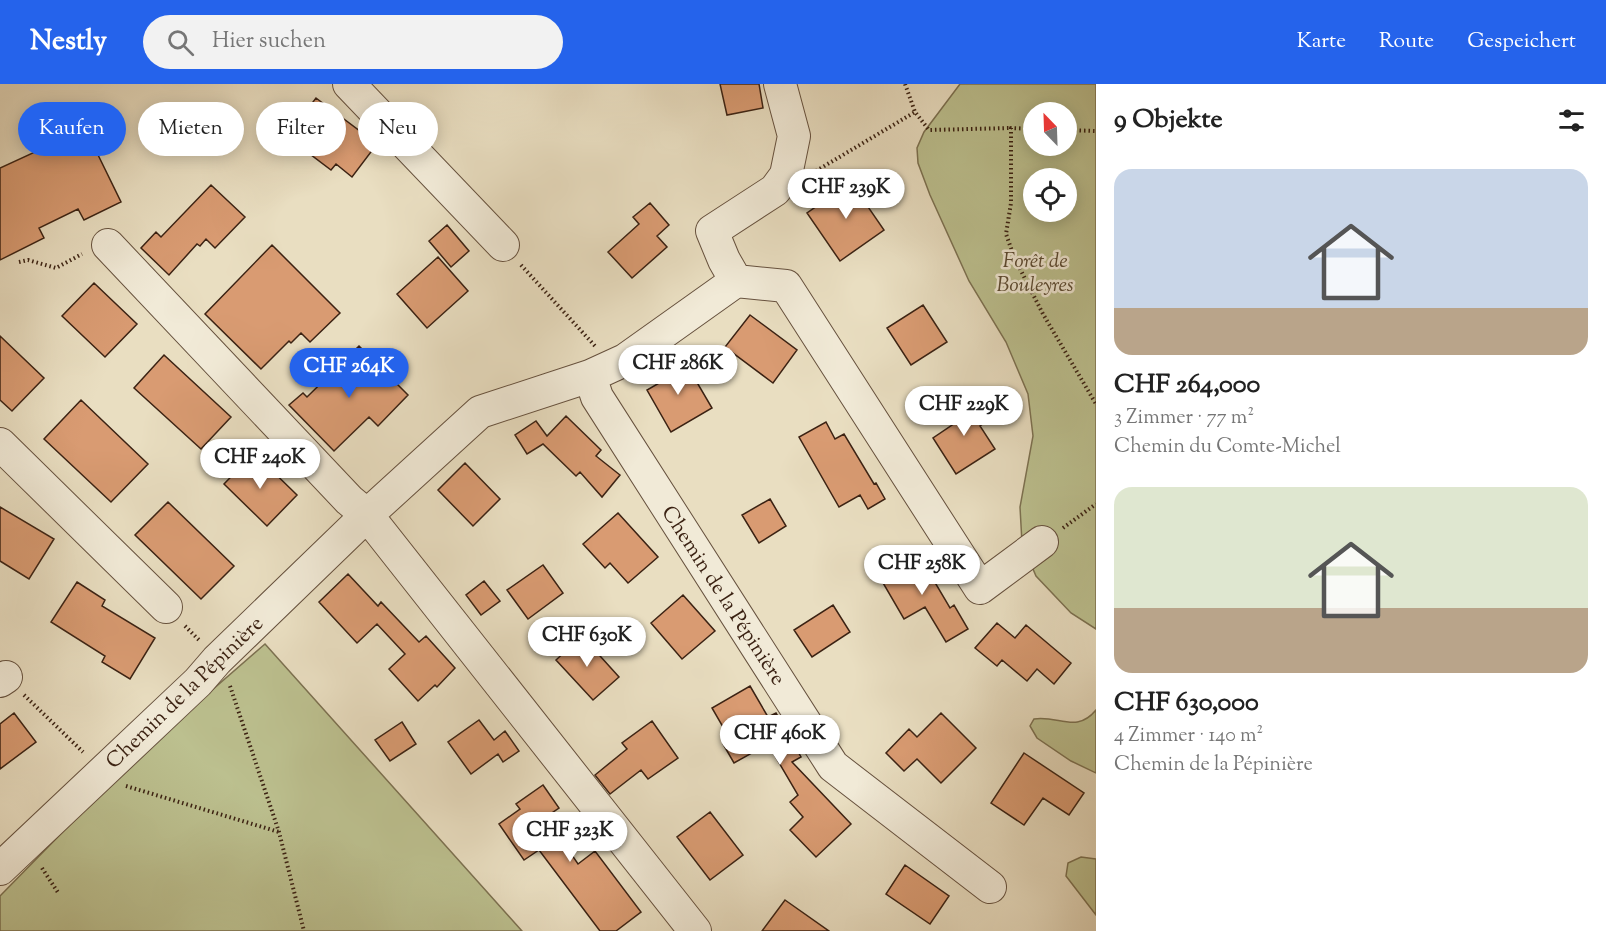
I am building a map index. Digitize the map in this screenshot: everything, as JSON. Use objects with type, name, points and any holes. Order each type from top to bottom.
[{"type":"street","points":[[349,84],[503,245]]},
{"type":"street","points":[[780,84],[794,136],[786,175],[775,189],[711,231],[736,281],[786,286],[980,588],[1042,542]]},
{"type":"street","points":[[108,245],[349,500],[367,515],[695,931]]},
{"type":"street","name":"Chemin de la Pépinière","points":[[0,868],[198,682],[217,660],[367,515],[480,412],[594,363],[625,360],[736,281]]},
{"type":"street","name":"Chemin de la Pépinière","points":[[594,363],[597,398],[833,766],[990,887]]},
{"type":"street","points":[[0,444],[166,607]]},
{"type":"path","points":[[905,84],[915,112],[928,130],[1023,129]]},
{"type":"path","points":[[786,175],[809,175],[915,112]]},
{"type":"path","points":[[1011,128],[1011,203],[1006,234],[1014,257],[1043,314],[1096,404]]},
{"type":"path","points":[[1077,131],[1096,132]]},
{"type":"path","points":[[19,262],[28,260],[56,268],[87,251],[108,245]]},
{"type":"path","points":[[503,245],[594,363]]},
{"type":"path","points":[[1042,542],[1096,504]]},
{"type":"path","points":[[217,660],[229,685],[279,832],[304,931]]},
{"type":"path","points":[[3,679],[117,783],[279,832]]},
{"type":"green space","name":"Forêt de Bouleyres","points":[[960,84],[1096,84],[1096,629],[1071,613],[1036,576],[1022,543],[1020,507],[1033,436],[1028,394],[1006,342],[969,281],[930,195],[918,163],[917,148],[924,132]]},
{"type":"green space","points":[[265,644],[522,931],[0,931],[0,896],[141,752]]},
{"type":"green space","points":[[1096,710],[1096,773],[1071,761],[1037,738],[1030,726],[1034,719],[1043,718],[1067,722],[1081,721]]},
{"type":"green space","points":[[1081,857],[1096,859],[1096,915],[1066,876],[1068,863]]},
{"type":"building","points":[[720,84],[759,84],[763,108],[727,115]]},
{"type":"building","points":[[346,121],[358,130],[358,156],[368,156],[352,177],[336,164],[331,170],[313,156],[346,156]]},
{"type":"building","points":[[26,156],[99,156],[121,202],[84,220],[78,209],[39,228],[44,238],[0,260],[0,168]]},
{"type":"building","points":[[856,179],[871,200],[866,204],[884,230],[840,261],[807,213]]},
{"type":"building","points":[[211,185],[245,217],[215,248],[206,239],[200,246],[197,244],[169,275],[141,248],[156,232],[161,237]]},
{"type":"building","points":[[650,203],[669,225],[657,236],[667,247],[632,278],[608,252],[639,224],[633,217]]},
{"type":"building","points":[[447,225],[469,251],[451,267],[429,241]]},
{"type":"building","points":[[272,245],[340,313],[310,342],[301,333],[291,343],[289,341],[261,369],[205,314]]},
{"type":"building","points":[[438,257],[468,291],[427,328],[397,294]]},
{"type":"building","points":[[94,283],[137,324],[105,357],[62,316]]},
{"type":"building","points":[[923,305],[947,342],[911,365],[887,328]]},
{"type":"building","points":[[750,315],[797,350],[773,383],[725,347]]},
{"type":"building","points":[[0,336],[44,378],[12,411],[0,400]]},
{"type":"building","points":[[359,346],[408,395],[378,426],[369,417],[334,451],[289,405],[303,393],[307,397]]},
{"type":"building","points":[[164,355],[231,417],[201,449],[134,388]]},
{"type":"building","points":[[674,360],[680,371],[688,367],[712,408],[671,432],[647,390],[661,382],[655,371]]},
{"type":"building","points":[[965,395],[984,423],[980,426],[995,449],[956,474],[933,438],[955,423],[945,408]]},
{"type":"building","points":[[81,400],[148,464],[111,502],[44,439]]},
{"type":"building","points":[[566,416],[601,450],[596,456],[620,475],[602,497],[580,472],[576,476],[543,444],[527,454],[515,435],[536,421],[547,436]]},
{"type":"building","points":[[826,422],[835,439],[844,434],[885,499],[868,509],[860,495],[839,507],[799,437]]},
{"type":"building","points":[[254,453],[297,495],[267,526],[224,484]]},
{"type":"building","points":[[465,463],[500,499],[473,526],[438,490]]},
{"type":"building","points":[[770,499],[786,526],[759,543],[742,515]]},
{"type":"building","points":[[168,502],[234,566],[201,599],[135,535]]},
{"type":"building","points":[[0,507],[54,539],[29,579],[0,561]]},
{"type":"building","points":[[618,513],[658,557],[628,583],[610,563],[605,568],[583,544]]},
{"type":"building","points":[[917,552],[950,608],[954,605],[968,629],[946,642],[925,607],[904,619],[879,576]]},
{"type":"building","points":[[543,565],[563,593],[528,619],[507,590]]},
{"type":"building","points":[[348,574],[378,606],[381,602],[419,642],[426,636],[455,668],[437,687],[435,685],[418,701],[389,669],[405,654],[377,624],[357,643],[319,602]]},
{"type":"building","points":[[484,581],[500,601],[481,615],[466,595]]},
{"type":"building","points":[[77,582],[105,600],[102,606],[155,638],[130,679],[102,662],[105,656],[51,622]]},
{"type":"building","points":[[683,595],[715,631],[682,659],[651,623]]},
{"type":"building","points":[[833,605],[850,632],[812,657],[794,630]]},
{"type":"building","points":[[997,623],[1015,638],[1026,625],[1071,663],[1054,684],[1037,669],[1027,681],[1002,660],[997,666],[975,648]]},
{"type":"building","points":[[582,636],[619,677],[593,700],[556,660]]},
{"type":"building","points":[[750,686],[768,717],[776,713],[801,757],[792,762],[851,824],[816,857],[790,830],[803,817],[790,802],[798,795],[768,744],[734,763],[723,744],[730,739],[712,708]]},
{"type":"building","points":[[14,713],[36,742],[0,769],[0,724]]},
{"type":"building","points":[[941,713],[976,748],[941,783],[917,759],[904,771],[886,753],[909,729],[917,737]]},
{"type":"building","points":[[479,720],[494,740],[505,731],[519,751],[503,762],[498,754],[471,774],[448,742]]},
{"type":"building","points":[[652,721],[678,758],[648,779],[641,770],[610,794],[595,775],[627,749],[622,743]]},
{"type":"building","points":[[402,722],[416,744],[390,761],[375,740]]},
{"type":"building","points":[[1024,753],[1084,793],[1069,815],[1043,798],[1024,825],[991,803]]},
{"type":"building","points":[[543,785],[559,808],[546,817],[578,864],[595,851],[641,912],[616,931],[600,931],[539,850],[524,860],[499,824],[520,809],[516,804]]},
{"type":"building","points":[[710,812],[743,855],[710,880],[677,837]]},
{"type":"building","points":[[905,865],[949,896],[930,924],[886,894]]},
{"type":"building","points":[[785,900],[829,931],[762,931]]}]
